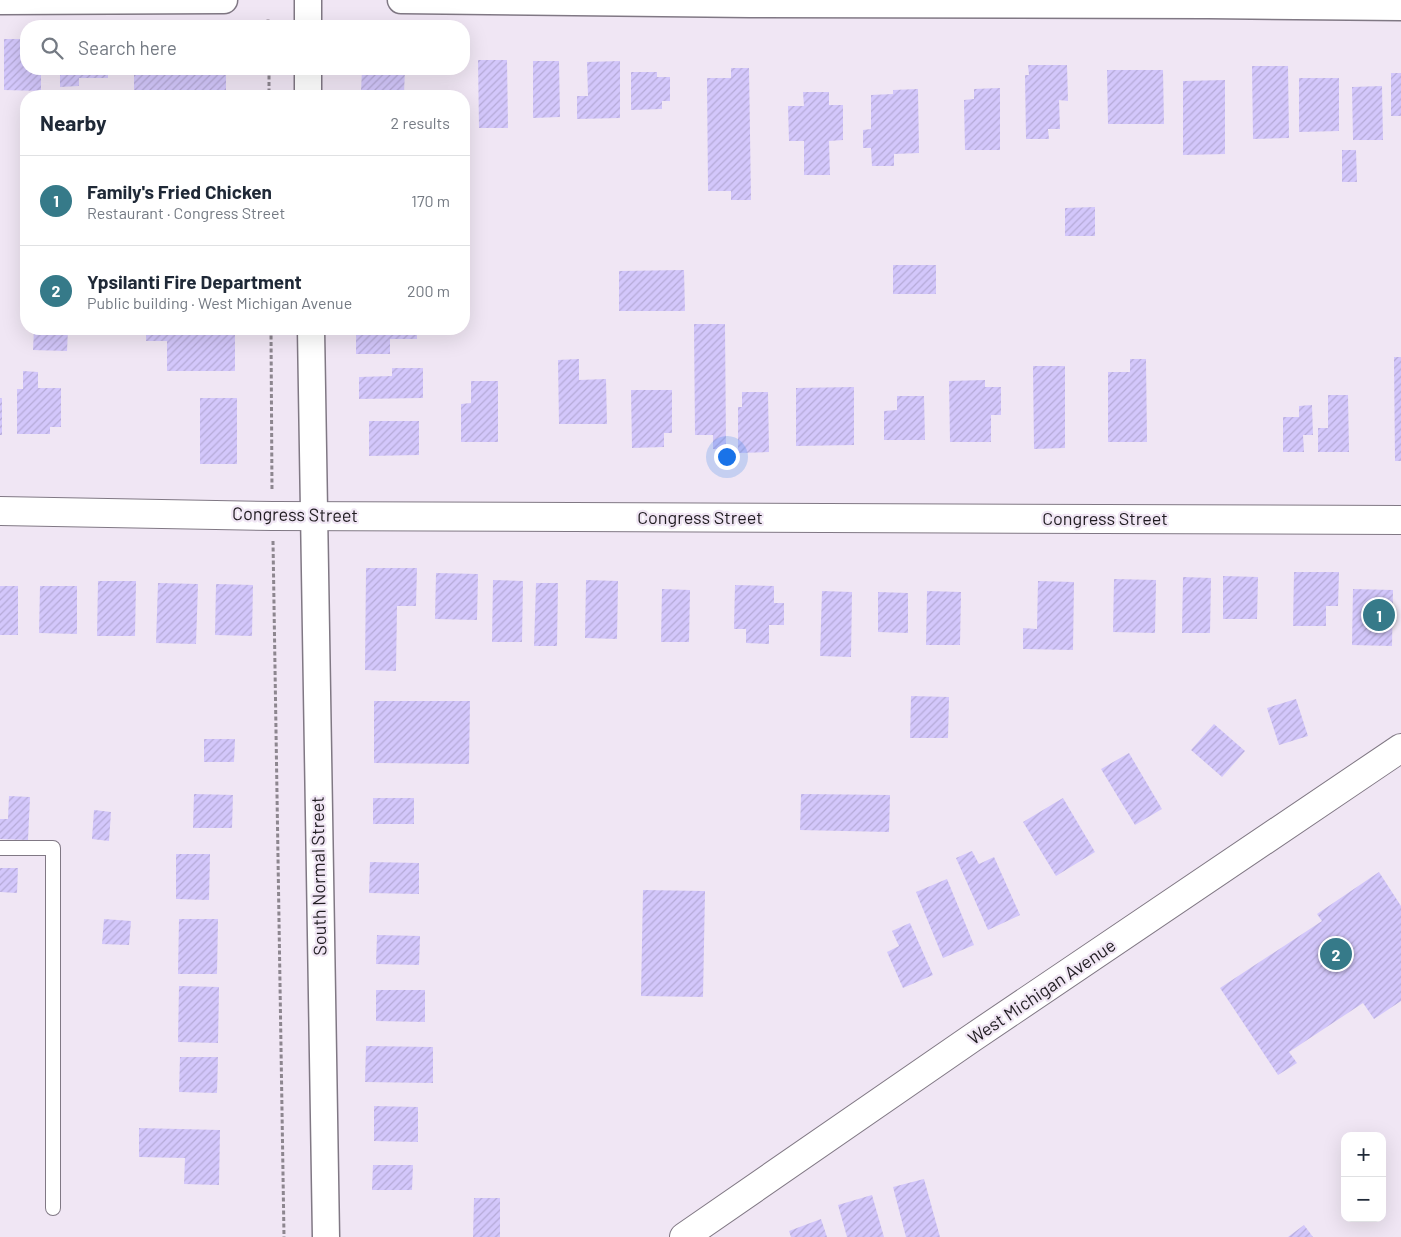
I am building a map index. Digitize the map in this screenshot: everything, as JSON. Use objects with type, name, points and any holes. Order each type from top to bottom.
[{"type":"street","points":[[0,1],[224,0]]},
{"type":"street","points":[[308,0],[308,20]]},
{"type":"street","points":[[401,0],[750,4],[1208,3],[1401,8]]},
{"type":"street","points":[[308,75],[308,90]]},
{"type":"street","name":"South Normal Street","points":[[311,335],[326,1237]]},
{"type":"street","name":"Congress Street","points":[[0,511],[313,516],[1401,520]]},
{"type":"street","name":"West Michigan Avenue","points":[[684,1237],[972,1038],[1401,748]]},
{"type":"lane","points":[[0,848],[53,848],[53,1208]]},
{"type":"path","points":[[269,75],[269,90]]},
{"type":"path","points":[[271,335],[272,497]]},
{"type":"path","points":[[273,538],[284,1237]]},
{"type":"building","points":[[4,39],[20,39],[20,75],[41,75],[41,90],[4,90]]},
{"type":"building","points":[[478,60],[507,60],[508,128],[479,128]]},
{"type":"building","points":[[533,61],[559,61],[560,117],[533,118]]},
{"type":"building","points":[[620,61],[620,118],[577,119],[577,96],[588,96],[587,62]]},
{"type":"building","points":[[1028,65],[1067,65],[1068,101],[1059,100],[1060,129],[1048,129],[1049,139],[1026,139],[1025,75],[1029,75]]},
{"type":"building","points":[[1252,66],[1288,66],[1289,138],[1253,139]]},
{"type":"building","points":[[731,68],[749,68],[751,200],[731,200],[731,191],[708,191],[707,78],[731,78]]},
{"type":"building","points":[[1107,70],[1163,70],[1164,124],[1108,124]]},
{"type":"building","points":[[631,72],[657,72],[657,77],[670,77],[670,101],[662,101],[662,109],[631,110]]},
{"type":"building","points":[[1391,73],[1401,73],[1401,116],[1391,116]]},
{"type":"building","points":[[60,75],[108,75],[108,78],[79,78],[79,86],[60,87]]},
{"type":"building","points":[[134,75],[226,75],[226,90],[134,90]]},
{"type":"building","points":[[362,75],[405,75],[404,90],[361,90]]},
{"type":"building","points":[[1299,78],[1339,78],[1339,131],[1299,132]]},
{"type":"building","points":[[1225,80],[1225,154],[1183,155],[1183,81]]},
{"type":"building","points":[[1382,86],[1383,140],[1353,140],[1352,87]]},
{"type":"building","points":[[1000,88],[1000,150],[965,150],[964,100],[974,99],[974,89]]},
{"type":"building","points":[[918,89],[919,153],[894,154],[894,166],[872,166],[871,148],[863,148],[863,130],[871,129],[871,95],[893,94],[893,90]]},
{"type":"building","points":[[803,92],[829,92],[829,105],[843,105],[843,140],[829,141],[830,175],[804,175],[804,141],[789,141],[788,106],[804,106]]},
{"type":"building","points":[[1342,150],[1356,150],[1357,182],[1342,182]]},
{"type":"building","points":[[1095,207],[1095,236],[1065,236],[1065,208]]},
{"type":"building","points":[[893,265],[936,265],[936,294],[893,294]]},
{"type":"building","points":[[684,270],[685,311],[619,311],[619,271]]},
{"type":"building","points":[[694,324],[725,324],[726,449],[713,449],[713,435],[695,435]]},
{"type":"building","points":[[34,335],[68,335],[67,351],[33,350]]},
{"type":"building","points":[[146,335],[235,335],[235,371],[167,371],[167,341],[146,341]]},
{"type":"building","points":[[356,335],[417,335],[417,339],[390,339],[390,354],[356,354]]},
{"type":"building","points":[[1394,357],[1401,357],[1401,461],[1395,461]]},
{"type":"building","points":[[579,359],[579,380],[606,379],[607,424],[559,424],[558,360]]},
{"type":"building","points":[[1130,359],[1146,359],[1147,442],[1108,442],[1108,372],[1130,372]]},
{"type":"building","points":[[1033,366],[1065,366],[1065,448],[1034,449]]},
{"type":"building","points":[[392,368],[423,368],[423,398],[359,399],[359,377],[392,376]]},
{"type":"building","points":[[23,371],[38,372],[38,388],[61,388],[61,427],[50,427],[50,434],[17,434],[17,389],[23,389]]},
{"type":"building","points":[[985,380],[985,387],[1001,387],[1001,415],[991,415],[991,442],[950,442],[949,381]]},
{"type":"building","points":[[471,381],[498,381],[498,442],[461,442],[461,404],[471,403]]},
{"type":"building","points":[[854,387],[854,445],[796,446],[796,388]]},
{"type":"building","points":[[631,390],[672,390],[672,433],[664,433],[664,447],[632,448]]},
{"type":"building","points":[[742,392],[768,392],[769,452],[738,453],[738,407],[742,407]]},
{"type":"building","points":[[1328,395],[1348,395],[1349,452],[1318,452],[1318,428],[1328,428]]},
{"type":"building","points":[[897,396],[924,396],[925,440],[884,440],[884,411],[897,410]]},
{"type":"building","points":[[0,398],[2,398],[2,435],[0,435]]},
{"type":"building","points":[[200,398],[237,398],[237,464],[200,464]]},
{"type":"building","points":[[1312,405],[1313,435],[1303,435],[1304,452],[1283,452],[1283,417],[1299,417],[1299,406]]},
{"type":"building","points":[[369,421],[419,421],[419,455],[369,456]]},
{"type":"building","points":[[366,568],[417,568],[416,606],[397,606],[396,671],[365,670]]},
{"type":"building","points":[[1294,572],[1339,572],[1338,606],[1326,606],[1326,626],[1293,626]]},
{"type":"building","points":[[436,573],[478,574],[477,620],[435,619]]},
{"type":"building","points":[[1223,576],[1258,577],[1257,619],[1223,619]]},
{"type":"building","points":[[1183,577],[1211,578],[1210,633],[1182,633]]},
{"type":"building","points":[[1114,579],[1156,580],[1155,633],[1113,632]]},
{"type":"building","points":[[493,580],[523,581],[522,642],[492,642]]},
{"type":"building","points":[[586,580],[618,581],[617,639],[585,638]]},
{"type":"building","points":[[98,581],[136,581],[135,636],[97,636]]},
{"type":"building","points":[[1038,581],[1074,582],[1073,650],[1023,649],[1023,628],[1037,629]]},
{"type":"building","points":[[158,583],[198,584],[196,644],[156,643]]},
{"type":"building","points":[[536,583],[558,583],[557,646],[534,646]]},
{"type":"building","points":[[216,584],[253,585],[252,636],[215,635]]},
{"type":"building","points":[[735,585],[774,586],[774,603],[784,603],[784,625],[769,625],[769,644],[746,643],[746,629],[734,629]]},
{"type":"building","points":[[0,586],[18,586],[18,635],[0,635]]},
{"type":"building","points":[[40,586],[77,586],[77,634],[39,633]]},
{"type":"building","points":[[662,589],[690,590],[689,642],[661,642]]},
{"type":"building","points":[[1353,589],[1393,590],[1392,646],[1352,645]]},
{"type":"building","points":[[822,591],[852,592],[851,657],[820,656]]},
{"type":"building","points":[[927,591],[961,592],[960,645],[926,645]]},
{"type":"building","points":[[878,592],[908,593],[908,633],[878,632]]},
{"type":"building","points":[[911,696],[949,697],[948,738],[910,738]]},
{"type":"building","points":[[1296,699],[1308,736],[1279,745],[1267,708]]},
{"type":"building","points":[[374,701],[470,701],[469,764],[374,763]]},
{"type":"building","points":[[1214,724],[1245,751],[1222,777],[1191,750]]},
{"type":"building","points":[[204,739],[235,739],[234,762],[204,762]]},
{"type":"building","points":[[1129,753],[1162,809],[1135,825],[1101,769]]},
{"type":"building","points":[[194,794],[233,795],[232,828],[193,828]]},
{"type":"building","points":[[801,794],[890,795],[889,832],[800,830]]},
{"type":"building","points":[[9,796],[30,797],[28,840],[0,839],[0,819],[8,819]]},
{"type":"building","points":[[373,798],[414,798],[414,824],[373,824]]},
{"type":"building","points":[[1063,798],[1095,852],[1056,876],[1023,822]]},
{"type":"building","points":[[94,810],[111,812],[109,841],[92,839]]},
{"type":"building","points":[[972,851],[979,864],[994,857],[1020,915],[988,930],[956,858]]},
{"type":"building","points":[[176,854],[210,854],[209,900],[176,899]]},
{"type":"building","points":[[370,862],[419,863],[419,894],[369,893]]},
{"type":"building","points":[[0,868],[18,868],[17,893],[0,892]]},
{"type":"building","points":[[1379,872],[1401,906],[1401,1001],[1374,1019],[1363,1003],[1289,1052],[1297,1063],[1278,1075],[1220,988],[1322,921],[1317,914]]},
{"type":"building","points":[[947,879],[974,945],[943,958],[916,892]]},
{"type":"building","points":[[643,890],[705,891],[703,997],[641,996]]},
{"type":"building","points":[[104,919],[131,921],[129,945],[102,944]]},
{"type":"building","points":[[179,919],[218,919],[217,974],[178,974]]},
{"type":"building","points":[[910,923],[933,975],[903,988],[887,952],[899,946],[892,931]]},
{"type":"building","points":[[377,935],[420,936],[419,965],[376,964]]},
{"type":"building","points":[[179,986],[219,987],[218,1043],[178,1042]]},
{"type":"building","points":[[376,990],[425,990],[425,1022],[376,1021]]},
{"type":"building","points":[[366,1046],[433,1047],[433,1083],[365,1082]]},
{"type":"building","points":[[180,1057],[218,1057],[217,1093],[179,1092]]},
{"type":"building","points":[[374,1106],[418,1107],[418,1142],[374,1141]]},
{"type":"building","points":[[139,1128],[220,1130],[219,1185],[184,1184],[185,1158],[139,1157]]},
{"type":"building","points":[[373,1165],[413,1165],[412,1190],[372,1190]]},
{"type":"building","points":[[924,1179],[940,1237],[906,1237],[893,1187]]},
{"type":"building","points":[[872,1195],[884,1237],[847,1237],[838,1205]]},
{"type":"building","points":[[474,1198],[500,1198],[500,1237],[473,1237]]},
{"type":"building","points":[[821,1219],[827,1237],[791,1237],[789,1231]]},
{"type":"building","points":[[1304,1225],[1313,1237],[1288,1237]]},
{"type":"place","name":"Family's Fried Chicken","points":[[1379,615]]},
{"type":"place","name":"Ypsilanti Fire Department","points":[[1336,954]]}]
